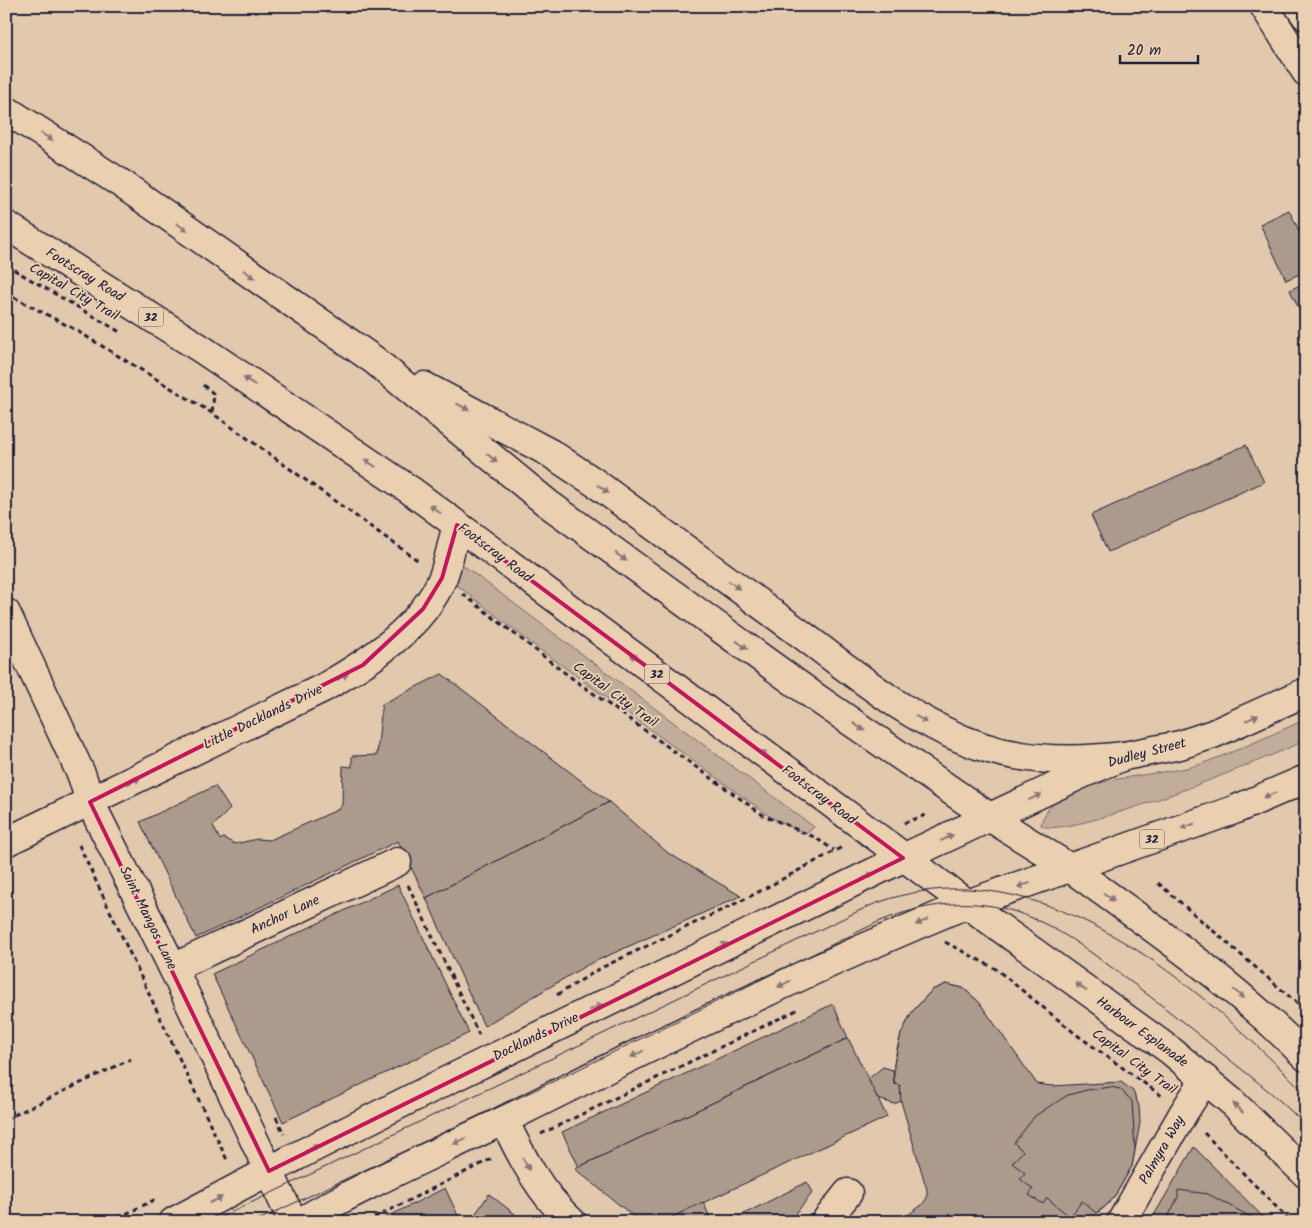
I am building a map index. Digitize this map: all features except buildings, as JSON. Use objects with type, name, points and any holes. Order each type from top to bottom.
[{"type":"main road","points":[[1264,6],[1306,72]]},
{"type":"main road","points":[[1300,6],[1306,16]]},
{"type":"main road","points":[[6,110],[122,184],[374,360],[546,503],[811,694],[991,818],[1070,868],[1207,968],[1267,1018],[1306,1057]]},
{"type":"main road","name":"Footscray Road","points":[[6,225],[203,350],[410,490],[967,904]]},
{"type":"main road","points":[[374,360],[550,453],[594,482],[886,697],[942,730],[984,747],[1021,756],[1075,761],[1124,756]]},
{"type":"main road","name":"Little Docklands Drive","points":[[6,842],[323,688],[363,666],[393,641],[424,609],[442,578],[457,525]]},
{"type":"main road","name":"Saint Mangos Lane","points":[[6,613],[82,776],[90,802],[173,968],[293,1222]]},
{"type":"main road","name":"Dudley Street","points":[[903,858],[1066,781],[1124,756],[1180,745],[1214,734],[1306,692]]},
{"type":"main road","name":"32","points":[[967,904],[1234,810],[1306,779]]},
{"type":"main road","name":"Docklands Drive","points":[[173,1222],[269,1171],[678,967],[903,858]]},
{"type":"main road","name":"Anchor Lane","points":[[173,968],[397,862]]},
{"type":"main road","points":[[300,1222],[338,1200],[821,966],[967,904]]},
{"type":"main road","name":"Harbour Esplanade","points":[[967,904],[1170,1051],[1205,1079],[1306,1174]]},
{"type":"main road","name":"Palmyra Way","points":[[1121,1222],[1205,1079]]},
{"type":"main road","points":[[504,1120],[516,1146],[546,1195],[572,1222]]},
{"type":"main road","points":[[825,1222],[848,1193]]},
{"type":"path","name":"Capital City Trail","points":[[6,266],[122,333]]},
{"type":"path","name":"Capital City Trail","points":[[6,293],[74,329],[212,413],[393,542],[569,676],[763,815],[814,837],[834,850],[872,835]]},
{"type":"path","points":[[197,381],[214,394],[212,413]]},
{"type":"path","points":[[872,835],[966,800]]},
{"type":"path","points":[[75,838],[228,1163]]},
{"type":"path","points":[[397,862],[482,1040]]},
{"type":"path","points":[[1158,883],[1306,1011]]},
{"type":"path","name":"Capital City Trail","points":[[939,945],[946,942],[996,969],[1077,1035],[1184,1112],[1291,1222]]},
{"type":"path","points":[[366,1222],[516,1146],[800,1009]]},
{"type":"path","points":[[6,1119],[131,1059]]},
{"type":"highlighted area","points":[[457,525],[903,858],[269,1171],[90,802],[363,665],[423,609],[442,578]]},
{"type":"shaded area","points":[[461,564],[814,827],[806,834],[772,818],[531,643],[453,582]]},
{"type":"shaded area","points":[[1306,719],[1306,740],[1254,763],[1169,795],[1087,822],[1057,827],[1041,825],[1049,808],[1065,796],[1086,787],[1201,764]]},
{"type":"tram line","points":[[211,1222],[867,907],[929,890],[990,891],[1050,906],[1108,933],[1163,968],[1215,1009],[1306,1094]]},
{"type":"tram line","points":[[254,1222],[571,1073],[876,923],[906,912],[938,905],[970,904],[1002,908],[1032,918],[1060,932],[1124,976],[1272,1094],[1306,1126]]}]
